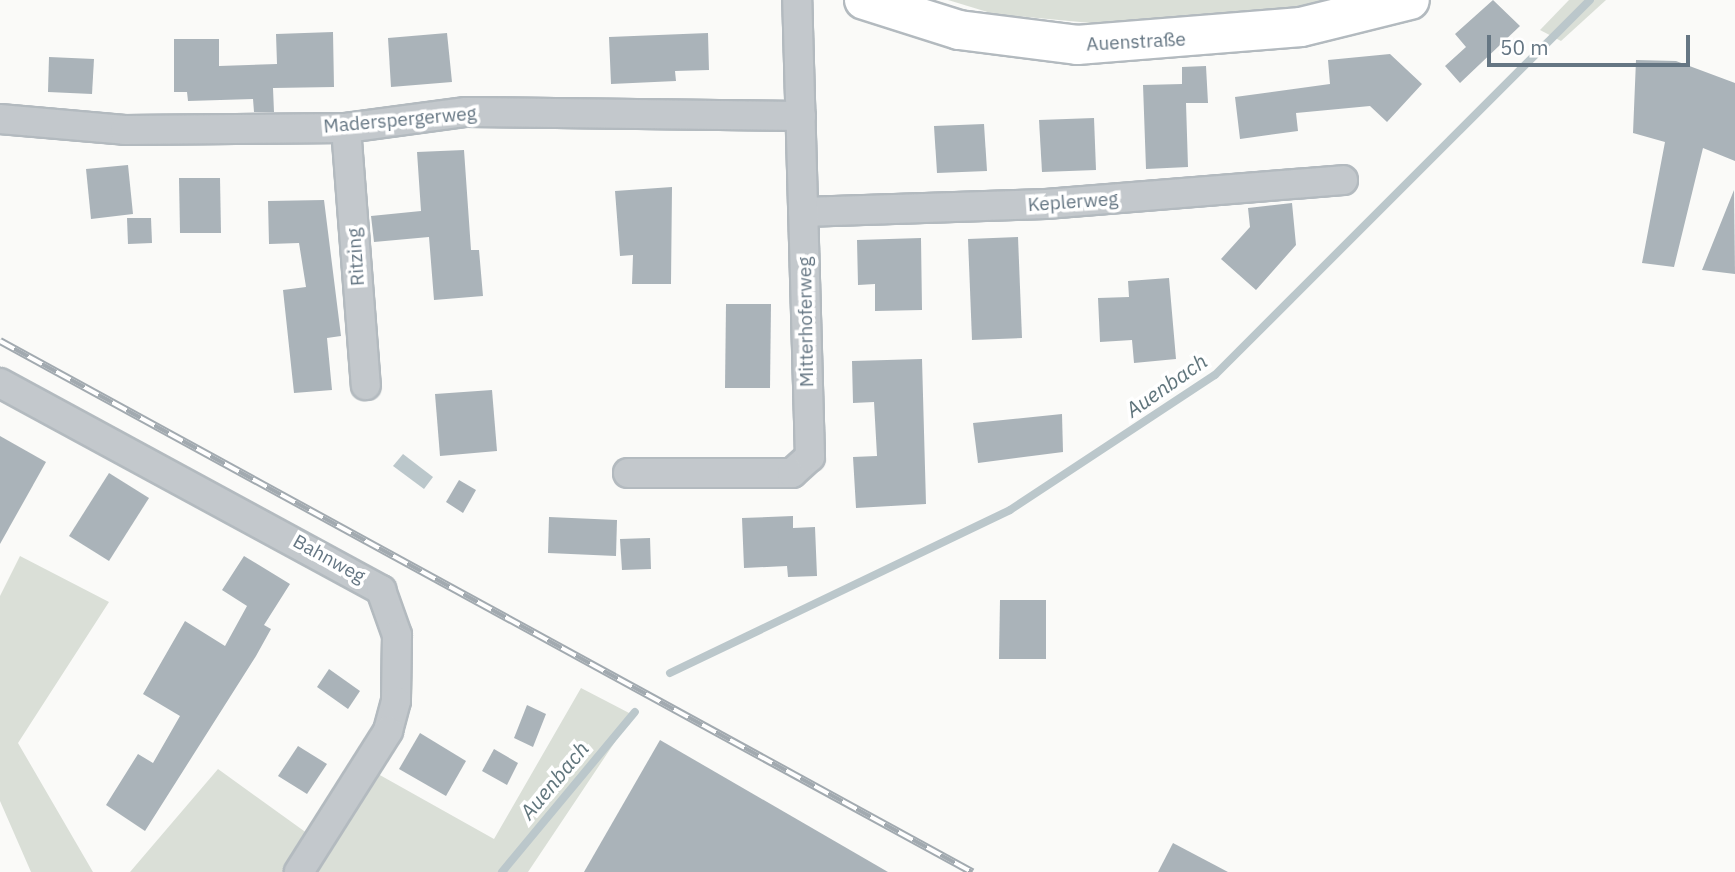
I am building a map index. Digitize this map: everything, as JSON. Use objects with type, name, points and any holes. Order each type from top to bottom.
[{"type":"street","name":"Mitterhoferweg","points":[[628,473],[792,473],[810,457],[797,0]]},
{"type":"street","name":"Auenstraße","points":[[864,0],[959,30],[1077,45],[1301,27],[1410,0]]},
{"type":"street","name":"Maderspergerweg","points":[[0,118],[125,130],[346,128],[466,112],[801,116]]},
{"type":"street","name":"Ritzing","points":[[346,128],[366,385]]},
{"type":"street","name":"Keplerweg","points":[[803,212],[1046,204],[1343,180]]},
{"type":"street","name":"Bahnweg","points":[[0,383],[381,590],[397,635],[396,701],[388,731],[299,872]]},
{"type":"shaded area","points":[[948,0],[1331,0],[1230,36],[994,14]]},
{"type":"shaded area","points":[[1569,0],[1606,0],[1561,41],[1540,30]]},
{"type":"shaded area","points":[[403,454],[433,477],[424,489],[393,466]]},
{"type":"shaded area","points":[[20,556],[109,602],[18,743],[93,872],[31,872],[0,801],[0,596]]},
{"type":"shaded area","points":[[581,688],[633,715],[528,872],[130,872],[218,769],[329,849],[378,774],[494,839]]},
{"type":"building","points":[[1493,0],[1520,26],[1460,83],[1445,66],[1466,47],[1455,34]]},
{"type":"building","points":[[333,32],[334,87],[273,88],[274,112],[254,112],[253,99],[188,101],[187,92],[174,92],[174,39],[219,39],[219,66],[277,64],[276,34]]},
{"type":"building","points":[[447,33],[452,82],[391,87],[388,38]]},
{"type":"building","points":[[708,33],[709,70],[675,71],[676,81],[611,84],[609,37]]},
{"type":"building","points":[[1390,54],[1422,84],[1387,122],[1370,106],[1296,113],[1298,131],[1240,139],[1235,97],[1330,84],[1328,60]]},
{"type":"building","points":[[49,57],[94,59],[92,94],[48,92]]},
{"type":"building","points":[[1636,60],[1676,61],[1735,83],[1735,161],[1703,148],[1674,267],[1642,263],[1665,142],[1633,133]]},
{"type":"building","points":[[1206,66],[1208,103],[1186,103],[1188,167],[1146,169],[1143,85],[1182,84],[1182,67]]},
{"type":"building","points":[[1094,118],[1096,170],[1042,172],[1039,120]]},
{"type":"building","points":[[984,124],[987,171],[937,173],[934,126]]},
{"type":"building","points":[[464,150],[471,250],[479,250],[483,296],[434,300],[429,237],[374,242],[371,216],[421,211],[417,152]]},
{"type":"building","points":[[128,165],[133,214],[91,219],[86,169]]},
{"type":"building","points":[[179,178],[220,178],[221,233],[180,233]]},
{"type":"building","points":[[672,187],[671,284],[632,284],[633,255],[620,256],[615,191]]},
{"type":"building","points":[[1734,190],[1735,274],[1702,270]]},
{"type":"building","points":[[324,200],[341,336],[327,338],[332,390],[294,393],[283,290],[306,287],[299,243],[269,244],[268,201]]},
{"type":"building","points":[[1292,203],[1296,245],[1256,290],[1221,259],[1250,227],[1248,208]]},
{"type":"building","points":[[127,218],[151,218],[152,243],[128,244]]},
{"type":"building","points":[[1018,237],[1022,338],[972,340],[968,239]]},
{"type":"building","points":[[921,238],[922,310],[875,311],[875,284],[858,285],[857,240]]},
{"type":"building","points":[[1169,278],[1176,359],[1134,363],[1132,340],[1100,342],[1098,298],[1129,297],[1128,281]]},
{"type":"building","points":[[726,304],[771,304],[770,388],[725,388]]},
{"type":"building","points":[[922,359],[926,504],[856,508],[853,457],[877,456],[874,402],[853,403],[852,361]]},
{"type":"building","points":[[492,390],[497,451],[440,456],[435,394]]},
{"type":"building","points":[[1062,414],[1063,452],[978,463],[973,423]]},
{"type":"building","points":[[0,436],[46,462],[0,544]]},
{"type":"building","points":[[109,473],[149,498],[109,561],[69,536]]},
{"type":"building","points":[[459,480],[476,490],[463,513],[446,502]]},
{"type":"building","points":[[793,516],[793,528],[815,527],[817,576],[788,577],[787,566],[744,568],[742,518]]},
{"type":"building","points":[[549,517],[617,520],[616,556],[548,553]]},
{"type":"building","points":[[650,538],[651,569],[622,570],[620,539]]},
{"type":"building","points":[[244,556],[290,584],[264,625],[271,629],[256,656],[145,831],[106,805],[138,754],[153,763],[180,716],[143,694],[185,621],[225,646],[247,606],[222,590]]},
{"type":"building","points":[[1000,600],[1046,600],[1046,659],[999,659]]},
{"type":"building","points":[[329,669],[360,691],[348,709],[317,687]]},
{"type":"building","points":[[527,705],[546,714],[533,747],[514,738]]},
{"type":"building","points":[[420,733],[466,761],[446,796],[399,769]]},
{"type":"building","points":[[660,740],[888,872],[584,872]]},
{"type":"building","points":[[298,746],[327,764],[307,794],[278,776]]},
{"type":"building","points":[[494,749],[518,763],[507,785],[482,771]]},
{"type":"building","points":[[1173,843],[1228,872],[1158,872]]},
{"type":"waterway","name":"Auenbach","points":[[670,673],[1010,510],[1215,375],[1590,0]]},
{"type":"waterway","name":"Auenbach","points":[[502,872],[635,712]]},
{"type":"railway","points":[[0,341],[972,872]]}]
